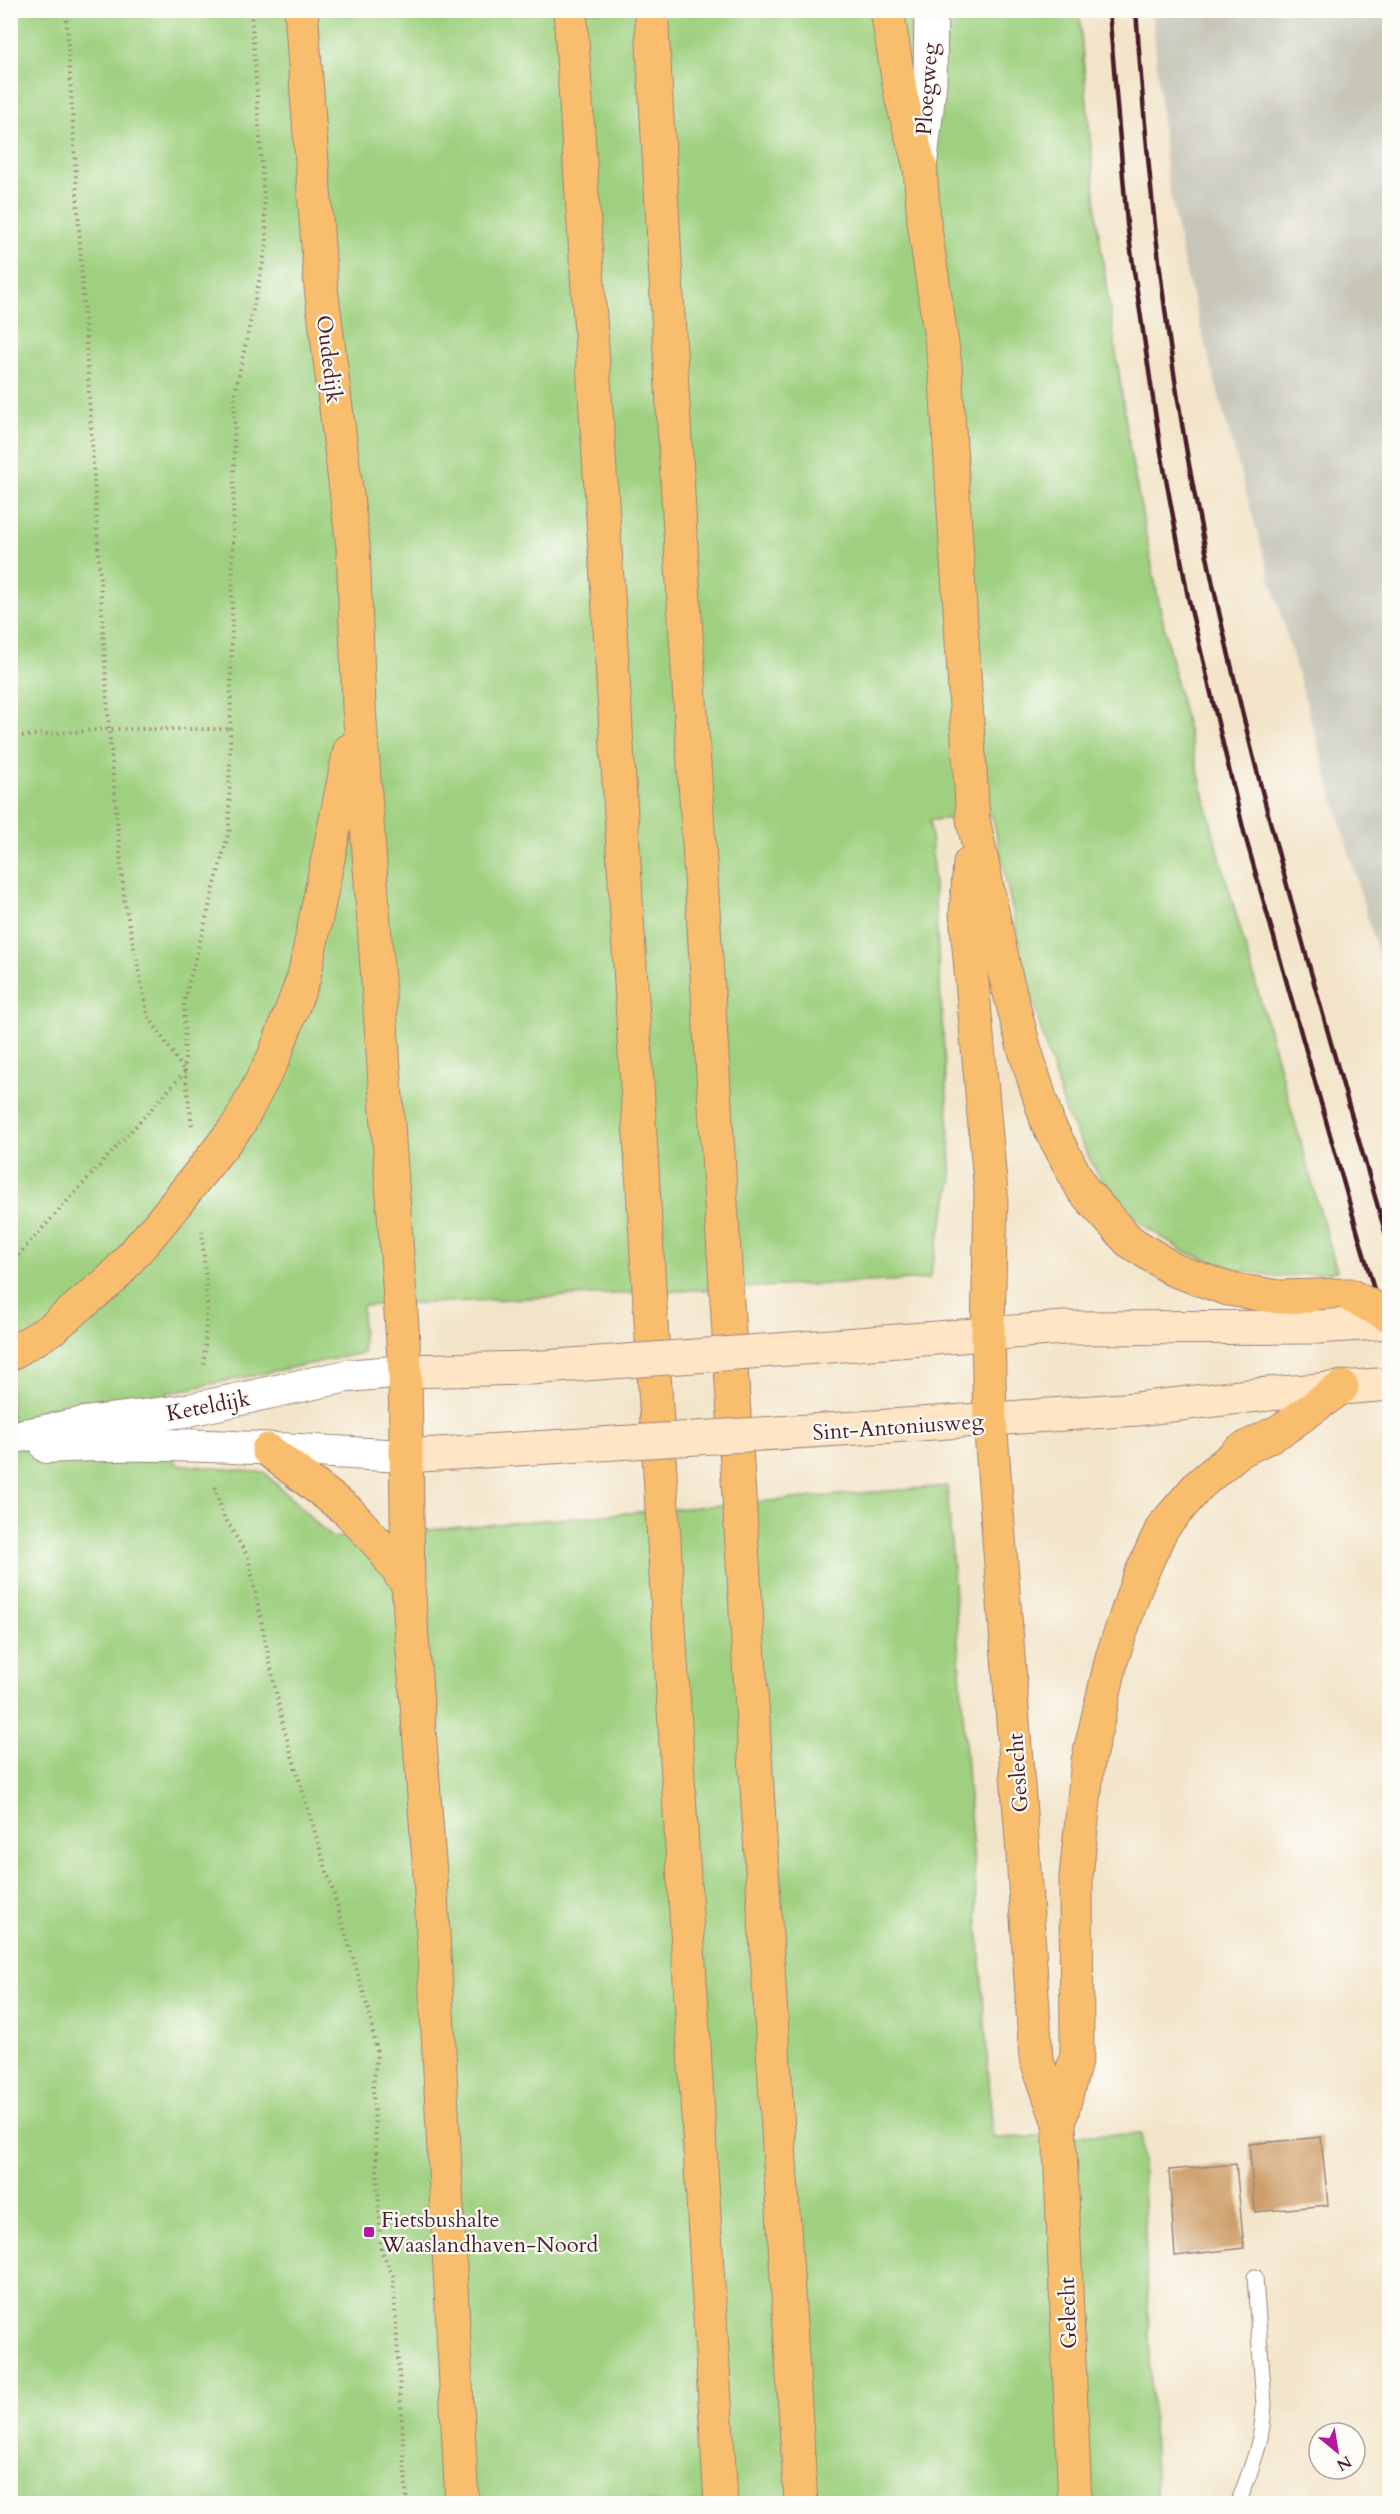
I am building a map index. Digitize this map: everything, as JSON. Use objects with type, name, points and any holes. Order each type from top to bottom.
[{"type":"main road","name":"Oudedijk","points":[[301,10],[321,286],[353,546],[359,707]]},
{"type":"main road","points":[[570,10],[608,595],[721,2504]]},
{"type":"main road","points":[[651,10],[685,625],[801,2504]]},
{"type":"main road","points":[[887,10],[902,96],[920,166],[924,222],[945,365],[973,819],[1006,978],[1048,1124],[1083,1190],[1129,1240],[1173,1270],[1228,1289],[1279,1298],[1315,1312],[1349,1295],[1389,1316]]},
{"type":"main road","points":[[10,1354],[50,1330],[112,1279],[239,1124],[273,1059],[304,977],[359,707]]},
{"type":"main road","points":[[359,707],[405,1371],[408,1586],[430,1874],[462,2504]]},
{"type":"main road","name":"Geslecht","points":[[973,819],[966,914],[991,1193],[988,1333],[990,1420],[1022,1839],[1035,2058],[1059,2123]]},
{"type":"main road","points":[[405,1371],[530,1368],[988,1333],[1315,1312],[1389,1322]]},
{"type":"main road","name":"Sint-Antoniusweg","points":[[405,1456],[990,1420],[1137,1409],[1389,1384]]},
{"type":"main road","points":[[1059,2123],[1077,2054],[1076,1877],[1088,1761],[1112,1658],[1137,1583],[1162,1527],[1199,1485],[1238,1452],[1283,1429],[1342,1388]]},
{"type":"main road","points":[[268,1450],[348,1511],[382,1548],[408,1586]]},
{"type":"main road","name":"Gelecht","points":[[1059,2123],[1075,2504]]},
{"type":"street","name":"Ploegweg","points":[[920,166],[930,83],[931,10]]},
{"type":"street","name":"Keteldijk","points":[[10,1438],[85,1423],[184,1411],[347,1376],[405,1371]]},
{"type":"street","name":"Keteldijk","points":[[10,1449],[104,1444],[190,1444],[405,1456]]},
{"type":"lane","points":[[1238,2504],[1261,2440],[1263,2425],[1264,2404],[1255,2277]]},
{"type":"path","points":[[66,10],[109,729],[124,899],[148,1016],[185,1072]]},
{"type":"path","points":[[193,1129],[185,1072],[184,1002],[229,831],[235,393],[267,244],[251,10]]},
{"type":"path","points":[[10,736],[109,729],[230,729]]},
{"type":"path","points":[[10,1264],[185,1072]]},
{"type":"path","points":[[201,1227],[207,1302],[204,1364]]},
{"type":"path","points":[[215,1486],[222,1513],[248,1557],[283,1726],[369,2011],[377,2053],[373,2088],[381,2250],[393,2276],[407,2504]]},
{"type":"shaded area","points":[[1152,11],[1389,11],[1389,993],[1226,422],[1184,265],[1166,171]]},
{"type":"green space","points":[[11,11],[1079,11],[1098,228],[1131,457],[1159,603],[1215,840],[1337,1271],[1280,1277],[1233,1269],[1183,1251],[1143,1225],[1100,1178],[1067,1116],[1044,1041],[1026,973],[992,815],[930,820],[952,1182],[929,1279],[362,1306],[363,1353],[167,1393],[175,1464],[265,1473],[332,1538],[947,1486],[993,2138],[1141,2134],[1156,2503],[11,2504]]},
{"type":"building","points":[[1321,2137],[1328,2205],[1255,2212],[1249,2144]]},
{"type":"building","points":[[1236,2164],[1244,2248],[1175,2256],[1169,2170]]},
{"type":"railway","points":[[1109,10],[1127,224],[1161,452],[1188,597],[1244,832],[1390,1346]]},
{"type":"railway","points":[[1136,10],[1146,139],[1160,268],[1177,395],[1200,522],[1219,614],[1263,797],[1390,1249]]},
{"type":"railway","points":[[1386,10],[1390,16]]},
{"type":"place","name":"Fietsbushalte Waaslandhaven-Noord","points":[[369,2232]]}]
